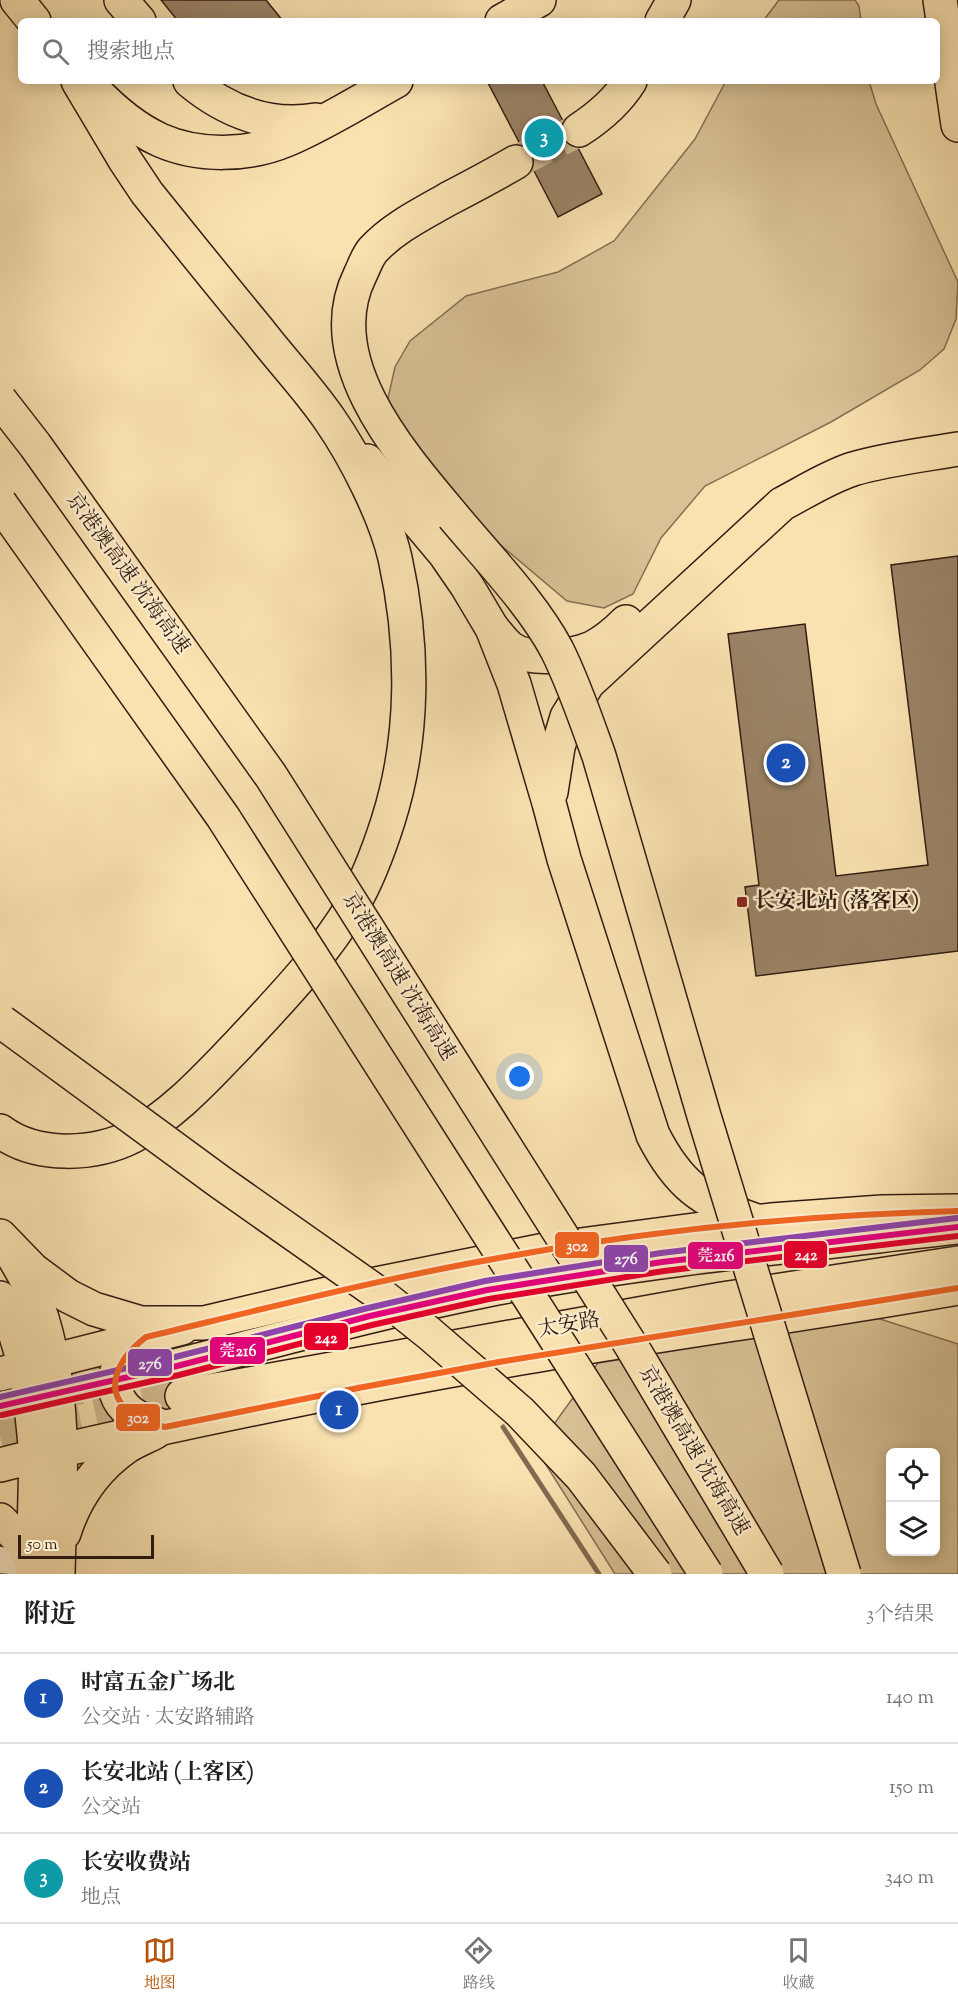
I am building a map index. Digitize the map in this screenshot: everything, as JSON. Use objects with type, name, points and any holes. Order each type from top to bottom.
[{"type":"main road","points":[[16,0],[31,18]]},
{"type":"main road","points":[[121,0],[136,18]]},
{"type":"main road","points":[[507,18],[539,0]]},
{"type":"main road","points":[[664,18],[674,0]]},
{"type":"main road","points":[[940,0],[958,125]]},
{"type":"main road","points":[[80,84],[147,193],[331,421],[445,554],[467,586],[492,628],[514,684],[564,859],[653,1135],[675,1173],[691,1188],[710,1202],[759,1221]]},
{"type":"main road","points":[[89,84],[131,122],[159,140],[194,151],[225,152],[254,149],[284,141],[391,84]]},
{"type":"main road","points":[[194,84],[209,97],[226,106],[263,119],[296,123],[332,117]]},
{"type":"main road","points":[[579,130],[621,96],[628,84]]},
{"type":"main road","points":[[516,162],[396,230],[371,252],[353,289],[348,326],[354,364],[370,403],[406,459],[531,610],[556,649],[579,700],[599,756],[704,1116],[844,1574]]},
{"type":"main road","name":"京港澳高速 沈海高速","points":[[0,400],[35,445],[271,776],[632,1347],[767,1574]]},
{"type":"main road","points":[[0,1131],[8,1137],[36,1148],[72,1152],[102,1148],[132,1137],[159,1120],[191,1093],[292,987],[332,937],[356,900],[373,863],[401,774],[407,731],[409,686],[407,643],[394,554],[378,510],[359,470],[331,421]]},
{"type":"main road","points":[[492,628],[510,648],[530,655],[549,657],[593,647],[616,632],[733,522],[793,477],[867,447],[958,428]]},
{"type":"main road","points":[[549,803],[558,747],[567,717],[588,683],[782,504],[852,469],[895,459],[958,449]]},
{"type":"main road","points":[[0,503],[223,817],[706,1574]]},
{"type":"main road","points":[[1,1021],[220,1182],[385,1298],[430,1334],[520,1412],[581,1476],[655,1574]]},
{"type":"main road","points":[[816,1216],[958,1197]]},
{"type":"main road","points":[[26,1367],[331,1293],[527,1253],[759,1221],[882,1212],[958,1210]]},
{"type":"main road","name":"太安路","points":[[958,1227],[715,1254],[559,1277],[379,1313],[178,1381],[958,1263]]},
{"type":"main road","points":[[3,1240],[33,1270],[68,1296],[94,1309],[141,1323],[204,1323]]},
{"type":"main road","points":[[3,1240],[33,1293],[26,1367]]},
{"type":"main road","points":[[0,1465],[165,1427],[358,1388],[499,1362],[958,1288]]},
{"type":"main road","points":[[0,1298],[15,1332],[26,1367],[48,1453],[46,1566]]},
{"type":"main road","points":[[147,1337],[133,1345],[120,1362],[115,1383],[116,1393],[131,1413],[142,1420],[165,1427]]},
{"type":"main road","points":[[46,1566],[81,1494],[100,1469],[127,1446],[165,1427]]},
{"type":"main road","points":[[0,1520],[46,1566]]},
{"type":"street","points":[[0,1560],[46,1566]]},
{"type":"shaded area","points":[[779,0],[855,0],[859,6],[861,18],[765,18]]},
{"type":"shaded area","points":[[724,84],[870,84],[876,104],[958,282],[956,319],[944,349],[920,370],[831,422],[705,486],[661,538],[633,594],[604,608],[567,601],[466,516],[398,432],[388,398],[395,367],[410,341],[466,296],[558,272],[614,241],[695,139]]},
{"type":"shaded area","points":[[874,1317],[958,1344],[958,1574],[615,1574],[536,1449],[598,1363]]},
{"type":"building","points":[[161,0],[266,0],[281,18],[176,18]]},
{"type":"building","points":[[489,84],[544,84],[563,121],[560,131],[563,140],[570,147],[578,148],[602,194],[558,217],[533,169],[535,161],[532,153],[526,146],[520,144]]},
{"type":"building","points":[[958,556],[958,951],[756,976],[745,887],[759,885],[728,634],[805,624],[836,876],[928,865],[891,565]]},
{"type":"waterway","points":[[503,1427],[599,1574]]},
{"type":"tunnel","points":[[516,162],[579,130]]},
{"type":"tunnel","points":[[0,1406],[175,1366]]},
{"type":"tunnel","points":[[0,1436],[182,1396]]},
{"type":"transit line","name":"302","points":[[958,1211],[785,1220],[670,1232],[556,1248],[410,1275],[146,1337],[121,1364],[115,1385],[117,1396],[123,1406],[145,1421],[165,1427],[499,1362],[958,1288]]},
{"type":"transit line","name":"276","points":[[0,1397],[175,1357],[485,1281],[661,1253],[957,1218]]},
{"type":"transit line","name":"莞216","points":[[0,1406],[177,1366],[370,1316],[487,1290],[662,1262],[958,1227]]},
{"type":"transit line","name":"242","points":[[2,1415],[179,1375],[372,1325],[489,1299],[664,1271],[958,1236]]},
{"type":"place","name":"长安收费站","points":[[544,138]]},
{"type":"place","name":"长安北站 (上客区)","points":[[786,763]]},
{"type":"place","name":"长安北站 (落客区)","points":[[742,902]]},
{"type":"place","name":"时富五金广场北","points":[[339,1410]]}]
